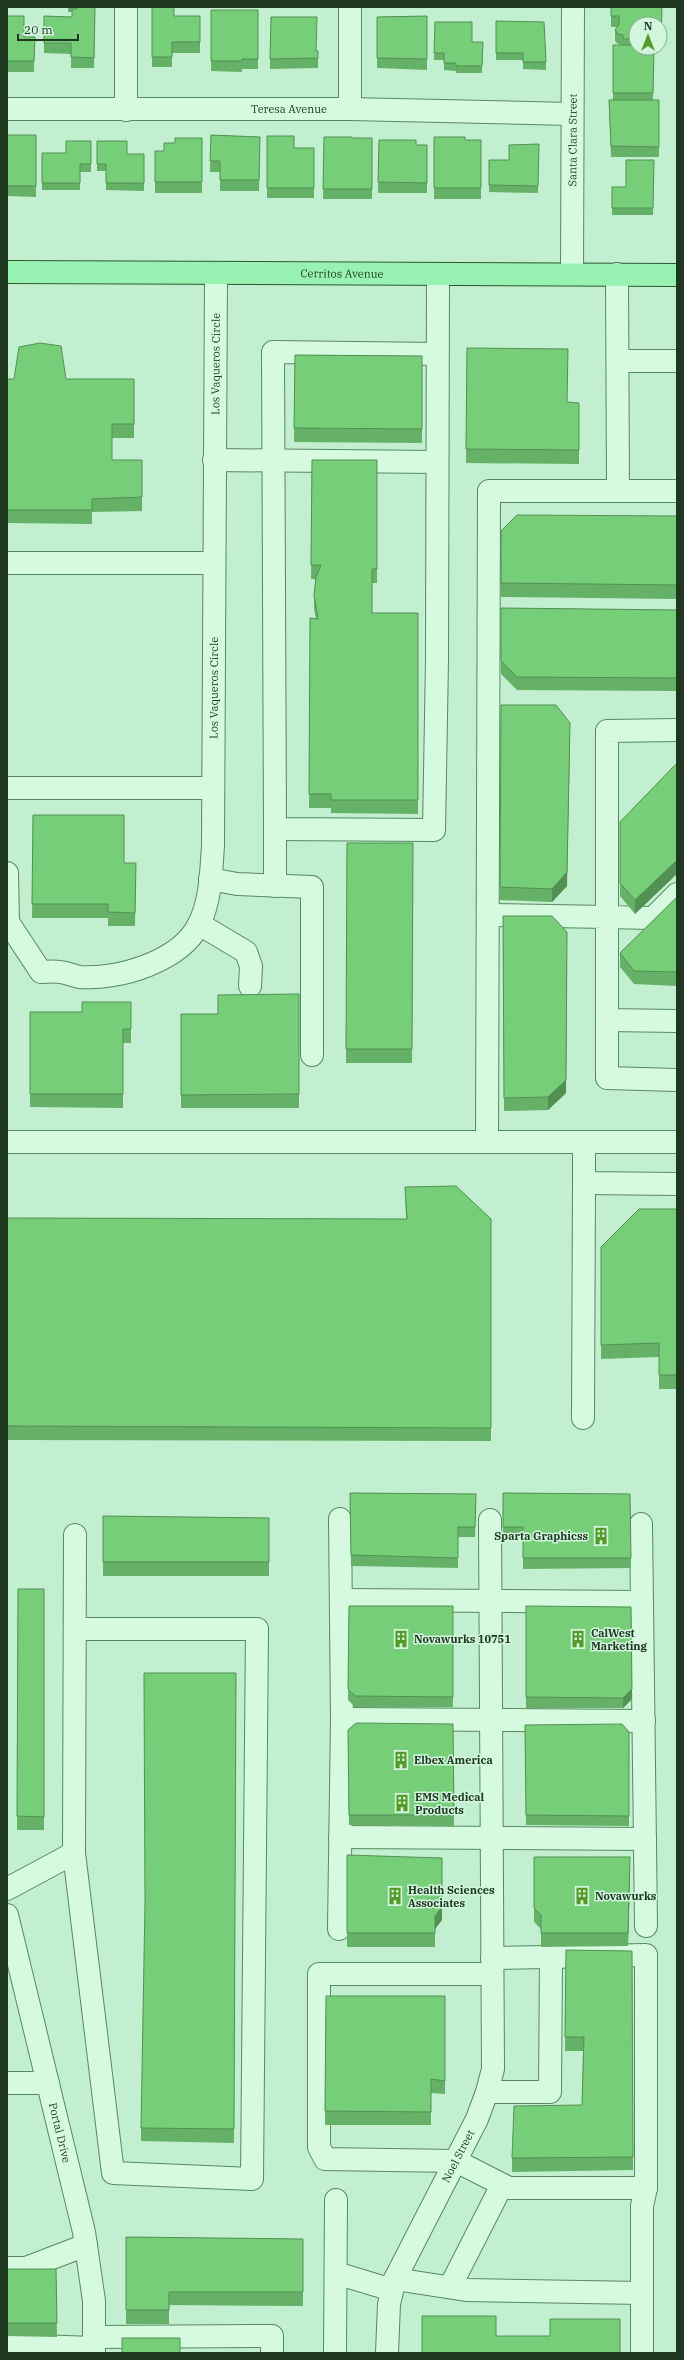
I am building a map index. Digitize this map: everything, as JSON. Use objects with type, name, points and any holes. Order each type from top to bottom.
[{"type":"main road","name":"Cerritos Avenue","points":[[7,272],[677,275]]},
{"type":"street","points":[[126,7],[126,110]]},
{"type":"street","points":[[350,7],[350,109]]},
{"type":"street","name":"Santa Clara Street","points":[[572,274],[573,7]]},
{"type":"street","name":"Teresa Avenue","points":[[7,109],[350,109],[572,114]]},
{"type":"street","name":"Los Vaqueros Circle","points":[[7,873],[8,922],[41,972],[60,972],[80,977],[116,974],[151,965],[178,950],[199,924],[208,894],[213,846],[216,274]]},
{"type":"street","points":[[617,274],[618,491]]},
{"type":"street","points":[[274,829],[434,830],[437,660],[438,275]]},
{"type":"street","points":[[274,886],[273,352],[437,354]]},
{"type":"street","points":[[618,361],[677,361]]},
{"type":"street","points":[[214,460],[437,462]]},
{"type":"street","points":[[487,1142],[489,491],[677,491]]},
{"type":"street","points":[[7,562],[214,563]]},
{"type":"street","points":[[489,610],[512,610]]},
{"type":"street","points":[[677,730],[607,731],[607,1078],[677,1080]]},
{"type":"street","points":[[7,788],[214,788]]},
{"type":"street","points":[[210,879],[237,884],[312,886],[312,1055]]},
{"type":"street","points":[[488,915],[653,918],[677,894]]},
{"type":"street","points":[[199,924],[246,952],[251,966],[250,986]]},
{"type":"street","points":[[607,1020],[677,1021]]},
{"type":"street","points":[[7,1142],[677,1142]]},
{"type":"street","points":[[583,1418],[584,1142]]},
{"type":"street","points":[[584,1183],[677,1184]]},
{"type":"street","points":[[339,1929],[342,1719],[340,1518]]},
{"type":"street","name":"Noel Street","points":[[387,2353],[393,2285],[477,2119],[487,2092],[492,2069],[490,1520]]},
{"type":"street","points":[[641,1524],[646,1926]]},
{"type":"street","points":[[74,1535],[76,1628],[74,1853],[113,2174],[252,2180],[257,1629],[76,1628]]},
{"type":"street","points":[[341,1600],[642,1602]]},
{"type":"street","points":[[342,1719],[644,1721]]},
{"type":"street","points":[[340,1837],[645,1838]]},
{"type":"street","points":[[7,1889],[74,1853]]},
{"type":"street","name":"Portal Drive","points":[[7,1915],[13,1962],[48,2083],[86,2245],[94,2301],[94,2346]]},
{"type":"street","points":[[642,2353],[642,2206],[646,2188],[646,1955],[551,1956],[319,1974],[319,2147],[325,2158],[456,2160],[509,2188],[646,2188]]},
{"type":"street","points":[[487,2092],[550,2092],[551,1956]]},
{"type":"street","points":[[7,2083],[48,2083]]},
{"type":"street","points":[[450,2288],[502,2185]]},
{"type":"street","points":[[335,2353],[336,2200]]},
{"type":"street","points":[[7,2268],[26,2268],[86,2245]]},
{"type":"street","points":[[336,2273],[393,2285],[466,2290],[642,2293]]},
{"type":"street","points":[[7,2345],[94,2346],[272,2336],[272,2353]]},
{"type":"building","points":[[77,7],[95,7],[94,58],[71,57],[71,43],[44,43],[44,16],[72,17],[72,9],[77,9]]},
{"type":"building","points":[[152,7],[174,7],[174,16],[200,16],[200,42],[172,42],[172,57],[152,57]]},
{"type":"building","points":[[611,7],[662,7],[662,16],[628,16],[628,39],[623,39],[623,35],[618,34],[615,30],[619,24],[619,16],[611,16]]},
{"type":"building","points":[[211,10],[258,10],[258,59],[242,59],[242,61],[211,61]]},
{"type":"building","points":[[7,16],[24,16],[24,37],[35,37],[34,61],[7,61]]},
{"type":"building","points":[[427,16],[427,59],[377,58],[377,17]]},
{"type":"building","points":[[271,17],[317,17],[316,51],[318,51],[318,58],[270,59]]},
{"type":"building","points":[[496,21],[544,22],[546,62],[523,62],[523,53],[496,53]]},
{"type":"building","points":[[435,22],[472,22],[472,42],[483,42],[482,66],[456,66],[456,63],[444,63],[444,53],[434,53]]},
{"type":"building","points":[[613,45],[628,45],[628,56],[654,56],[653,93],[613,93]]},
{"type":"building","points":[[609,100],[659,100],[659,147],[611,146]]},
{"type":"building","points":[[7,135],[36,135],[36,186],[7,186]]},
{"type":"building","points":[[211,135],[260,137],[259,180],[220,180],[220,161],[210,161]]},
{"type":"building","points":[[267,136],[294,136],[294,148],[314,148],[314,188],[267,188]]},
{"type":"building","points":[[324,137],[372,138],[372,189],[323,189]]},
{"type":"building","points":[[434,137],[465,137],[465,140],[481,140],[481,188],[434,188]]},
{"type":"building","points":[[175,138],[202,138],[202,182],[155,182],[155,151],[164,151],[164,143],[175,143]]},
{"type":"building","points":[[379,140],[416,140],[416,145],[427,145],[427,183],[378,182]]},
{"type":"building","points":[[66,141],[91,141],[91,164],[80,164],[80,183],[42,183],[42,153],[66,153]]},
{"type":"building","points":[[97,141],[127,141],[127,154],[144,154],[144,183],[106,183],[106,164],[97,164]]},
{"type":"building","points":[[539,144],[538,186],[489,185],[489,160],[509,160],[509,145]]},
{"type":"building","points":[[626,160],[654,160],[653,208],[612,208],[612,187],[626,187]]},
{"type":"building","points":[[40,343],[61,346],[66,379],[134,379],[134,424],[112,424],[112,460],[142,460],[142,497],[92,499],[92,510],[7,510],[7,379],[14,379],[19,347]]},
{"type":"building","points":[[467,348],[568,349],[567,402],[579,403],[579,450],[466,449]]},
{"type":"building","points":[[295,355],[422,356],[422,429],[294,428]]},
{"type":"building","points":[[312,460],[377,460],[377,569],[372,569],[372,613],[418,613],[418,800],[331,800],[331,794],[309,794],[310,618],[318,619],[314,595],[316,577],[321,565],[311,565]]},
{"type":"building","points":[[517,515],[677,516],[677,585],[501,583],[501,531]]},
{"type":"building","points":[[501,608],[677,610],[677,678],[517,677],[501,661]]},
{"type":"building","points":[[501,705],[556,705],[570,723],[567,872],[552,889],[500,887]]},
{"type":"building","points":[[677,763],[677,860],[635,900],[620,883],[620,822]]},
{"type":"building","points":[[33,815],[124,815],[124,863],[136,863],[135,913],[108,912],[108,904],[32,904]]},
{"type":"building","points":[[347,843],[413,843],[412,1049],[346,1049]]},
{"type":"building","points":[[677,897],[677,972],[634,971],[620,953]]},
{"type":"building","points":[[503,916],[552,916],[567,932],[566,1080],[548,1097],[504,1098]]},
{"type":"building","points":[[299,994],[299,1094],[181,1095],[181,1014],[218,1014],[218,995]]},
{"type":"building","points":[[82,1002],[131,1002],[131,1029],[123,1029],[123,1094],[30,1094],[30,1012],[82,1012]]},
{"type":"building","points":[[456,1186],[491,1219],[491,1428],[7,1426],[7,1218],[407,1219],[405,1187]]},
{"type":"building","points":[[639,1209],[677,1209],[677,1375],[659,1375],[659,1343],[601,1345],[601,1247]]},
{"type":"building","points":[[350,1493],[476,1494],[475,1527],[458,1527],[458,1558],[351,1555]]},
{"type":"building","points":[[503,1493],[630,1494],[631,1558],[523,1558],[523,1527],[503,1527]]},
{"type":"building","points":[[103,1516],[269,1518],[269,1562],[103,1562]]},
{"type":"building","points":[[18,1589],[44,1589],[44,1817],[17,1816]]},
{"type":"building","points":[[349,1606],[453,1606],[453,1697],[355,1696],[348,1689]]},
{"type":"building","points":[[526,1606],[631,1607],[632,1689],[623,1698],[526,1697]]},
{"type":"building","points":[[144,1673],[236,1673],[234,2129],[141,2128],[145,1903]]},
{"type":"building","points":[[356,1723],[453,1724],[454,1815],[349,1815],[348,1730]]},
{"type":"building","points":[[622,1724],[629,1732],[629,1816],[526,1815],[525,1725]]},
{"type":"building","name":"Health Sciences Associates","points":[[347,1855],[442,1858],[442,1907],[435,1916],[435,1933],[347,1933]]},
{"type":"building","name":"Novawurks","points":[[534,1857],[630,1857],[628,1933],[541,1933],[541,1915],[534,1908]]},
{"type":"building","points":[[566,1950],[632,1951],[633,2157],[512,2158],[514,2106],[582,2105],[584,2037],[565,2037]]},
{"type":"building","points":[[326,1996],[445,1996],[445,2081],[431,2079],[431,2112],[325,2111]]},
{"type":"building","points":[[126,2237],[303,2239],[303,2292],[169,2292],[169,2310],[126,2310]]},
{"type":"building","points":[[7,2269],[56,2269],[57,2323],[7,2323]]},
{"type":"building","points":[[422,2316],[496,2316],[496,2336],[550,2336],[550,2319],[620,2319],[620,2353],[422,2353]]},
{"type":"building","points":[[122,2338],[180,2338],[180,2353],[122,2353]]},
{"type":"place","name":"Sparta Graphicss","points":[[601,1536]]},
{"type":"place","name":"Novawurks 10751","points":[[401,1639]]},
{"type":"place","name":"CalWest Marketing","points":[[578,1639]]},
{"type":"place","name":"Elbex America","points":[[401,1760]]},
{"type":"place","name":"EMS Medical Products","points":[[402,1803]]},
{"type":"place","name":"Health Sciences Associates","points":[[395,1896]]},
{"type":"place","name":"Novawurks","points":[[582,1896]]}]
